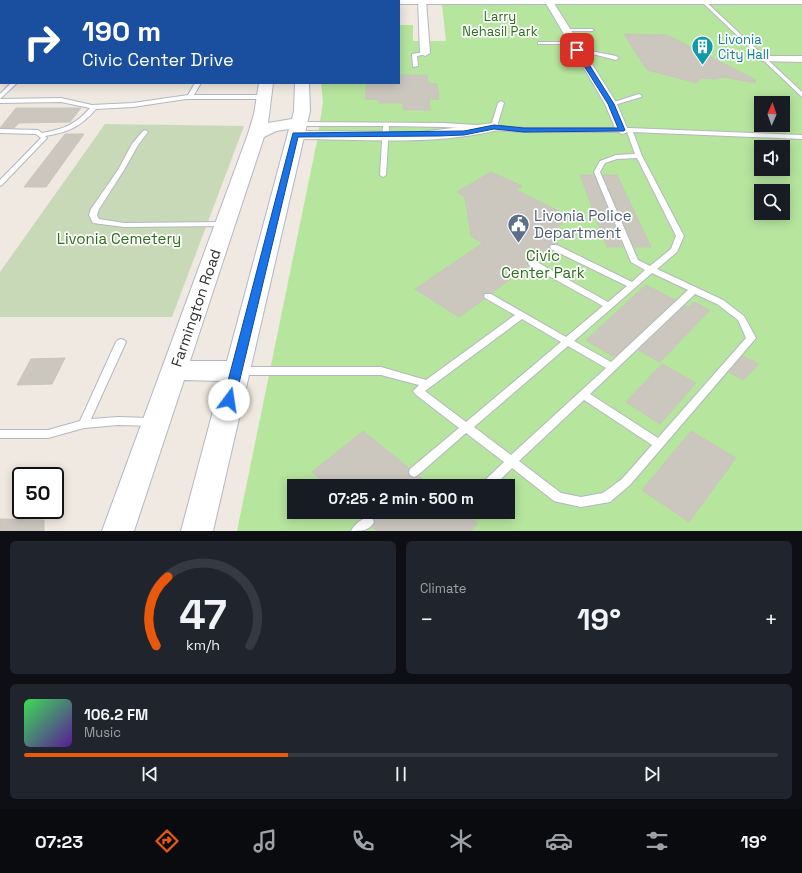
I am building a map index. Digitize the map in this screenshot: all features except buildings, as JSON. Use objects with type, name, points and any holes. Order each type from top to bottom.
[{"type":"main road","points":[[232,0],[343,0]]},
{"type":"main road","points":[[428,0],[797,1]]},
{"type":"main road","points":[[400,1],[431,0]]},
{"type":"main road","points":[[197,531],[297,129],[303,99],[302,84]]},
{"type":"main road","name":"Farmington Road","points":[[118,531],[256,134],[265,90]]},
{"type":"main road","points":[[256,134],[264,128],[275,125],[297,129]]},
{"type":"main road","points":[[175,370],[236,370]]},
{"type":"street","points":[[422,0],[425,53]]},
{"type":"street","points":[[548,0],[611,104],[625,130]]},
{"type":"street","points":[[766,59],[802,59]]},
{"type":"street","points":[[297,129],[464,133],[494,127]]},
{"type":"lane","points":[[703,1],[802,94]]},
{"type":"lane","points":[[566,30],[592,30]]},
{"type":"lane","points":[[540,43],[575,46],[616,58]]},
{"type":"lane","points":[[414,66],[414,55],[425,53]]},
{"type":"lane","points":[[0,97],[13,84]]},
{"type":"lane","points":[[190,97],[197,84]]},
{"type":"lane","points":[[0,101],[61,100],[94,106],[133,105],[190,97],[265,90]]},
{"type":"lane","points":[[611,104],[639,96]]},
{"type":"lane","points":[[501,103],[494,127],[524,130],[625,130],[802,137]]},
{"type":"lane","points":[[41,135],[67,131],[84,120],[94,106]]},
{"type":"lane","points":[[383,175],[385,130]]},
{"type":"lane","points":[[414,472],[674,250],[680,236],[625,130]]},
{"type":"lane","points":[[0,131],[38,132],[44,138],[0,184]]},
{"type":"lane","points":[[145,132],[135,144],[121,170],[95,209],[93,215],[96,221],[124,225],[225,224]]},
{"type":"lane","points":[[522,315],[418,391],[558,497],[581,502],[606,498],[626,482],[751,338],[741,318],[720,302],[635,262],[597,172],[602,162],[609,159],[616,157],[639,156]]},
{"type":"lane","points":[[554,247],[632,285]]},
{"type":"lane","points":[[532,263],[609,306]]},
{"type":"lane","points":[[493,479],[694,290]]},
{"type":"lane","points":[[488,296],[612,367]]},
{"type":"lane","points":[[84,424],[122,342]]},
{"type":"lane","points":[[236,370],[381,371],[427,384]]},
{"type":"lane","points":[[583,394],[659,444]]},
{"type":"lane","points":[[0,434],[48,434],[84,424],[118,421],[156,422]]},
{"type":"lane","points":[[357,531],[368,522]]},
{"type":"green space","name":"Civic Center Park","points":[[442,5],[802,5],[802,531],[237,531],[317,141],[323,102],[321,84],[400,84],[400,25],[413,25],[413,41],[446,41]]},
{"type":"green space","name":"Livonia Cemetery","points":[[105,124],[244,126],[172,317],[0,317],[0,272]]},
{"type":"place","name":"Livonia City Hall","points":[[703,66]]},
{"type":"place","name":"Livonia Police Department","points":[[518,244]]},
{"type":"route","points":[[229,400],[295,135],[464,133],[494,127],[524,130],[622,130],[611,104],[577,50]]},
{"type":"park label","name":"Larry Nehasil Park","points":[[500,24]]}]
